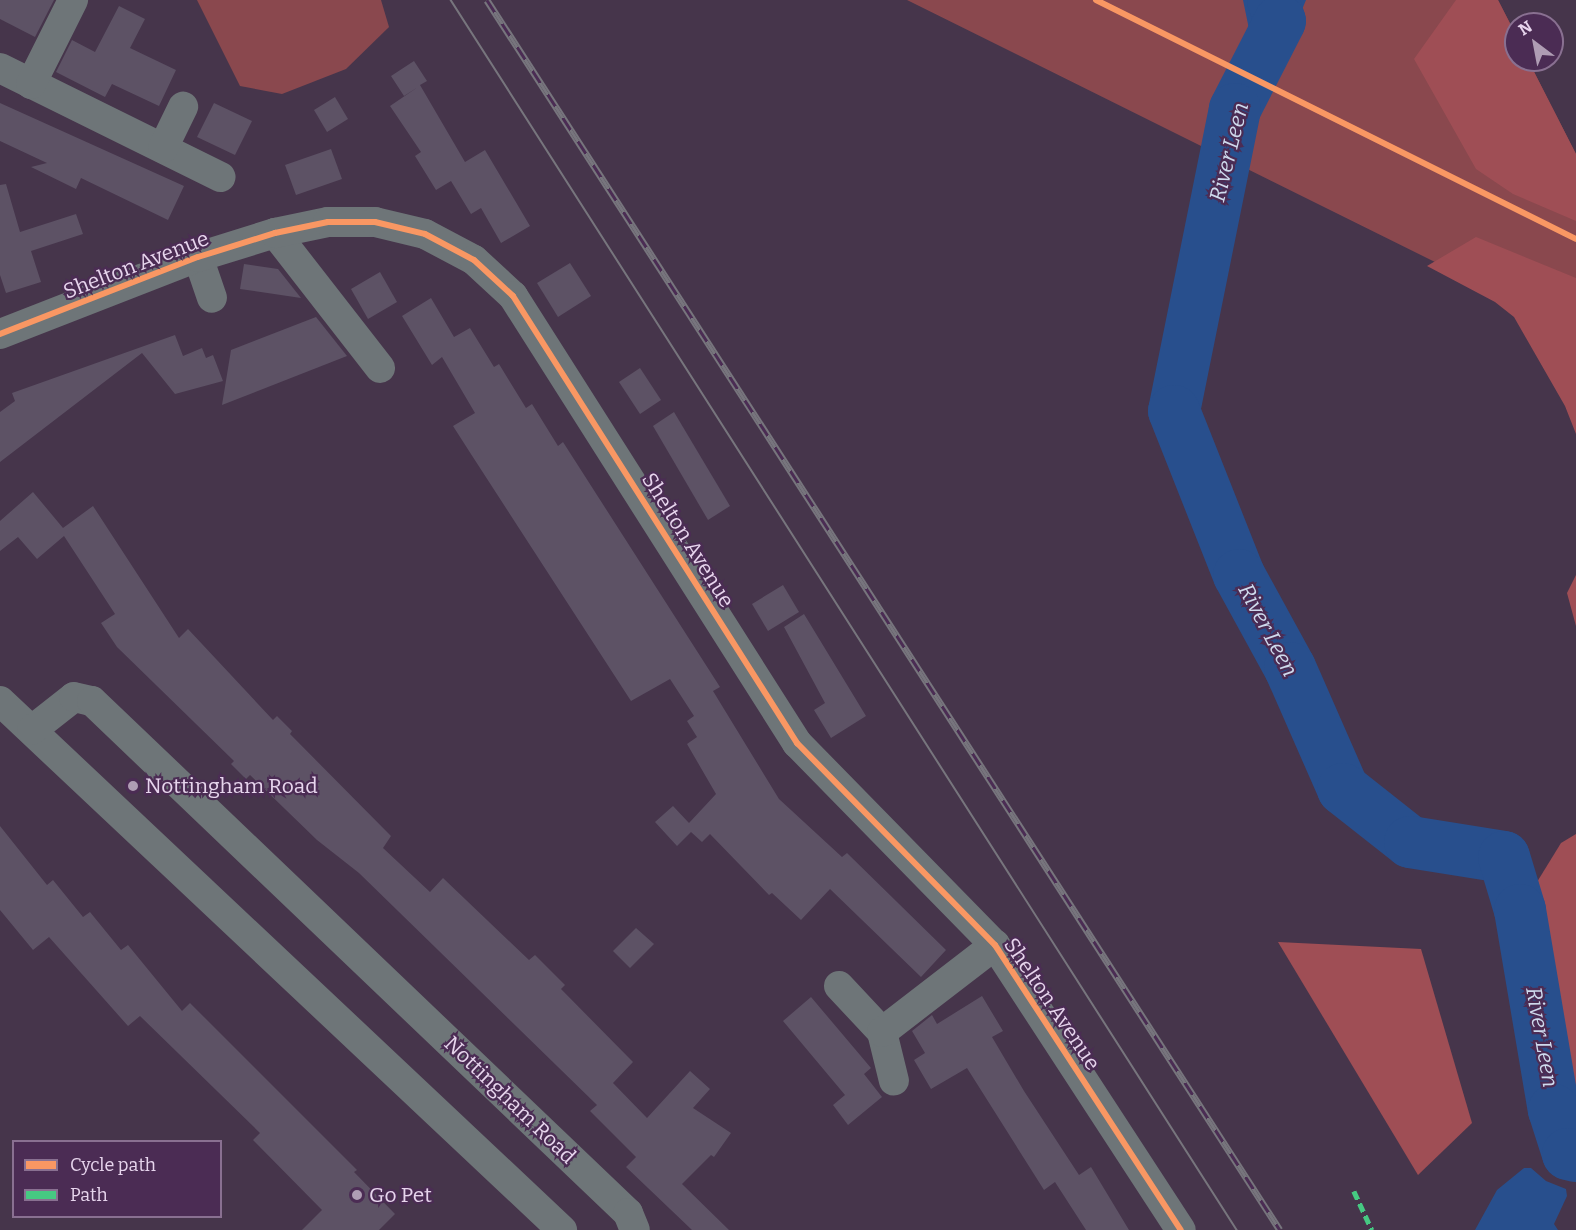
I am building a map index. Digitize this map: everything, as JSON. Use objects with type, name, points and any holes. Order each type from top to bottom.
[{"type":"street","points":[[32,84],[73,0]]},
{"type":"street","points":[[0,68],[221,177]]},
{"type":"street","points":[[163,148],[183,107]]},
{"type":"street","name":"Shelton Avenue","points":[[0,334],[198,257],[275,233],[328,222],[375,222],[425,234],[474,260],[513,296],[797,743],[995,945],[1181,1230]]},
{"type":"street","points":[[275,233],[380,368]]},
{"type":"street","name":"Shelton Avenue","points":[[198,257],[212,298]]},
{"type":"street","name":"Nottingham Road","points":[[32,730],[74,697],[92,701],[622,1207],[635,1230]]},
{"type":"street","points":[[0,701],[562,1230]]},
{"type":"street","name":"Shelton Avenue","points":[[882,1032],[995,945]]},
{"type":"street","points":[[839,986],[882,1032],[894,1081]]},
{"type":"shaded area","points":[[197,0],[381,0],[389,27],[346,69],[282,94],[240,86]]},
{"type":"shaded area","points":[[907,0],[1498,0],[1504,12],[1504,72],[1534,72],[1576,154],[1576,332]]},
{"type":"shaded area","points":[[1456,0],[1498,0],[1504,12],[1504,72],[1534,72],[1576,154],[1576,221],[1513,194],[1476,169],[1414,59]]},
{"type":"shaded area","points":[[1476,237],[1576,278],[1576,434],[1565,406],[1514,317],[1495,302],[1427,266]]},
{"type":"shaded area","points":[[1576,575],[1576,626],[1567,593]]},
{"type":"shaded area","points":[[1576,834],[1576,1138],[1565,1108],[1529,895],[1561,843]]},
{"type":"shaded area","points":[[1278,942],[1421,949],[1472,1123],[1418,1175]]},
{"type":"water","points":[[1243,0],[1306,0],[1274,77],[1233,61],[1249,29]]},
{"type":"water","points":[[1524,1168],[1531,1168],[1546,1181],[1566,1189],[1567,1196],[1554,1224],[1558,1230],[1475,1230],[1497,1190]]},
{"type":"building","points":[[0,0],[54,0],[35,37],[0,19]]},
{"type":"building","points":[[119,6],[145,19],[130,48],[176,70],[159,106],[112,84],[105,97],[56,72],[72,40],[95,52]]},
{"type":"building","points":[[414,61],[427,81],[420,85],[465,162],[485,150],[530,226],[501,243],[481,208],[471,214],[451,181],[436,190],[415,156],[421,152],[390,106],[418,87],[404,96],[391,76]]},
{"type":"building","points":[[335,97],[348,119],[327,132],[314,110]]},
{"type":"building","points":[[0,103],[184,186],[168,220],[81,178],[76,189],[31,167],[47,163],[0,141]]},
{"type":"building","points":[[214,103],[252,121],[235,155],[197,137]]},
{"type":"building","points":[[331,149],[342,179],[296,195],[285,165]]},
{"type":"building","points":[[6,184],[20,232],[76,214],[83,234],[31,251],[41,282],[6,293],[0,275],[0,185]]},
{"type":"building","points":[[570,263],[591,296],[558,317],[537,283]]},
{"type":"building","points":[[244,264],[278,269],[301,298],[240,289]]},
{"type":"building","points":[[380,272],[397,302],[368,319],[351,289]]},
{"type":"building","points":[[431,298],[454,337],[470,328],[494,367],[499,364],[526,408],[532,404],[558,446],[563,442],[720,687],[713,691],[779,799],[842,857],[847,853],[946,950],[921,977],[830,889],[801,920],[772,893],[769,895],[710,834],[702,842],[691,832],[677,846],[655,822],[673,806],[689,823],[716,794],[687,744],[697,737],[687,721],[694,716],[670,679],[631,701],[453,426],[475,413],[442,357],[432,365],[402,316]]},
{"type":"building","points":[[316,317],[347,356],[222,405],[231,350]]},
{"type":"building","points":[[175,335],[183,356],[202,348],[206,358],[213,355],[223,381],[175,394],[142,353],[0,462],[0,412],[15,401],[12,393]]},
{"type":"building","points":[[640,368],[661,400],[640,414],[619,382]]},
{"type":"building","points":[[674,412],[730,506],[708,520],[653,426]]},
{"type":"building","points":[[33,492],[63,528],[93,506],[179,638],[188,629],[273,720],[277,716],[292,731],[290,734],[391,836],[383,848],[430,892],[443,878],[529,960],[535,955],[565,985],[561,989],[633,1062],[613,1083],[647,1118],[690,1071],[710,1089],[693,1108],[731,1133],[714,1157],[711,1155],[682,1184],[729,1230],[692,1230],[626,1167],[636,1157],[590,1111],[597,1105],[359,873],[317,840],[250,775],[246,779],[231,764],[234,761],[117,647],[101,623],[115,614],[64,536],[37,559],[18,537],[0,551],[0,521]]},
{"type":"building","points":[[783,585],[799,612],[768,631],[752,604]]},
{"type":"building","points":[[804,614],[866,716],[831,738],[814,710],[825,703],[784,627]]},
{"type":"building","points":[[0,826],[47,885],[53,880],[83,917],[90,912],[121,950],[128,945],[182,1011],[190,1003],[357,1170],[354,1172],[395,1214],[379,1230],[302,1230],[322,1210],[253,1140],[260,1133],[140,1016],[128,1026],[49,937],[33,950],[0,910]]},
{"type":"building","points":[[636,928],[654,944],[630,968],[613,951]]},
{"type":"building","points":[[982,996],[1003,1031],[992,1037],[1024,1091],[1079,1175],[1091,1167],[1129,1230],[1086,1230],[1055,1182],[1044,1190],[967,1068],[931,1089],[914,1060],[925,1053],[912,1031],[932,1015],[937,1024]]},
{"type":"building","points":[[811,997],[871,1068],[864,1074],[882,1097],[848,1125],[833,1105],[845,1095],[783,1021]]},
{"type":"waterway","name":"River Leen","points":[[1273,0],[1280,21],[1235,109],[1174,411],[1239,575],[1290,668],[1343,789],[1410,842],[1504,857],[1520,910],[1554,1110],[1568,1154],[1576,1156]]},
{"type":"tram line","points":[[451,0],[1237,1230]]},
{"type":"railway","points":[[487,0],[1280,1230]]},
{"type":"marked path","points":[[1354,1191],[1372,1230]]},
{"type":"cycle path","points":[[1096,0],[1576,239]]},
{"type":"cycle path","points":[[0,334],[198,257],[275,233],[328,222],[375,222],[425,234],[474,260],[513,296],[797,743],[995,945],[1181,1230]]},
{"type":"place","name":"Nottingham Road","points":[[133,786]]},
{"type":"place","name":"Go Pet","points":[[357,1195]]}]
